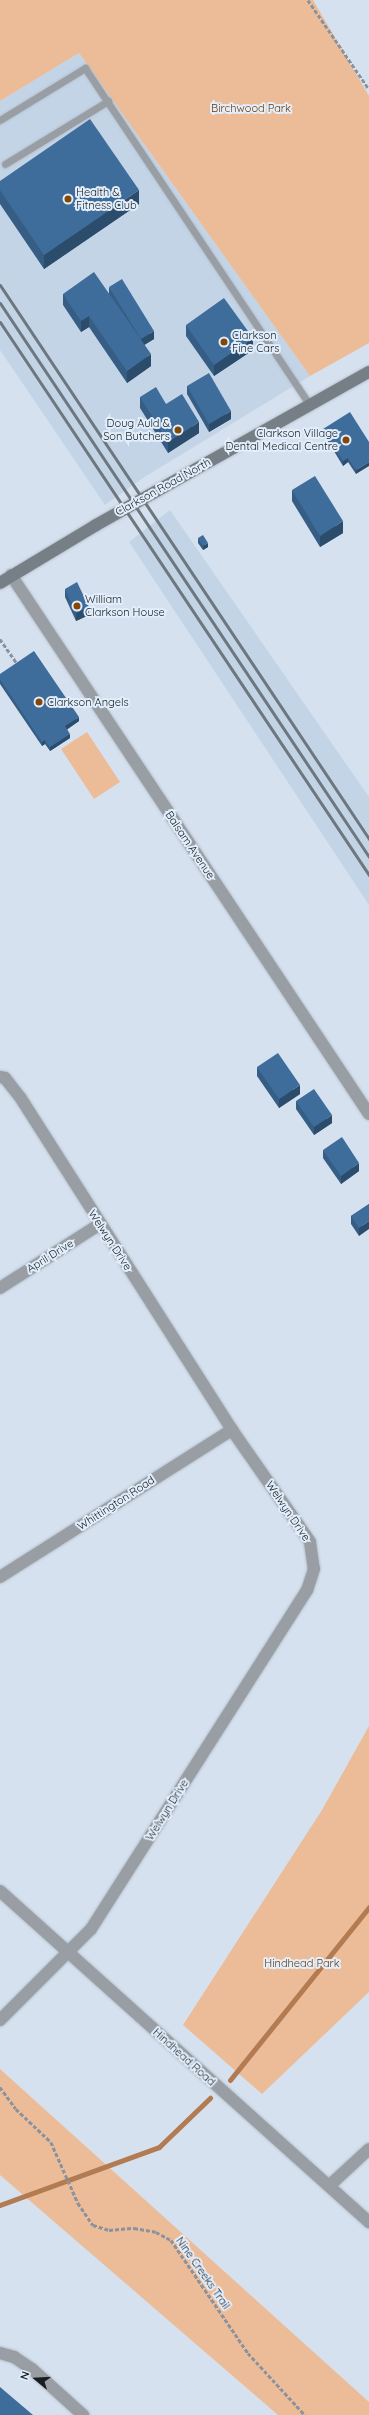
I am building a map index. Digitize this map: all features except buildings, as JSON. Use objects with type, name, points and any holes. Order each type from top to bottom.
[{"type":"street","name":"Clarkson Road North","points":[[0,583],[96,525],[369,372]]},
{"type":"street","name":"Balsam Avenue","points":[[11,575],[369,1114]]},
{"type":"street","name":"Welwyn Drive","points":[[0,1078],[5,1078],[20,1097],[232,1430],[310,1542],[314,1569],[307,1590],[95,1923],[69,1954],[45,1973],[0,2020]]},
{"type":"street","name":"April Drive","points":[[0,1288],[100,1224]]},
{"type":"street","name":"Whittington Road","points":[[0,1577],[232,1430]]},
{"type":"street","name":"Hindhead Road","points":[[0,1891],[369,2222]]},
{"type":"street","points":[[329,2186],[369,2149]]},
{"type":"street","points":[[0,2353],[14,2357],[32,2369],[83,2415]]},
{"type":"lane","points":[[0,120],[85,68],[310,405]]},
{"type":"lane","points":[[5,164],[108,101]]},
{"type":"path","points":[[308,0],[369,89]]},
{"type":"path","points":[[0,639],[18,665]]},
{"type":"path","name":"Nine Creeks Trail","points":[[0,2087],[16,2109],[51,2142],[78,2203],[93,2225],[109,2230],[134,2228],[156,2232],[171,2240],[248,2353],[305,2415]]},
{"type":"shaded area","points":[[79,53],[310,376],[143,478],[105,505],[0,350],[0,101]]},
{"type":"shaded area","points":[[170,510],[369,797],[369,905],[129,542]]},
{"type":"green space","name":"Birchwood Park","points":[[0,0],[313,0],[369,96],[369,343],[310,376],[79,53],[0,101]]},
{"type":"green space","points":[[87,732],[120,782],[94,799],[61,749]]},
{"type":"green space","name":"Hindhead Park","points":[[369,1726],[369,1992],[262,2094],[183,2025],[322,1810]]},
{"type":"green space","points":[[0,2069],[369,2402],[369,2415],[278,2415],[0,2175]]},
{"type":"waterway","points":[[230,2080],[369,1907]]},
{"type":"waterway","points":[[0,2205],[159,2147],[210,2098]]},
{"type":"railway","points":[[0,285],[369,839]]},
{"type":"railway","points":[[0,303],[369,857]]},
{"type":"railway","points":[[0,322],[369,875]]},
{"type":"place","name":"Health & Fitness Club","points":[[68,199]]},
{"type":"place","name":"Clarkson Fine Cars","points":[[224,342]]},
{"type":"place","name":"Doug Auld & Son Butchers","points":[[178,430]]},
{"type":"place","name":"Clarkson Village Dental Medical Centre","points":[[346,440]]},
{"type":"place","name":"William Clarkson House","points":[[77,606]]},
{"type":"place","name":"Clarkson Angels","points":[[39,702]]}]
